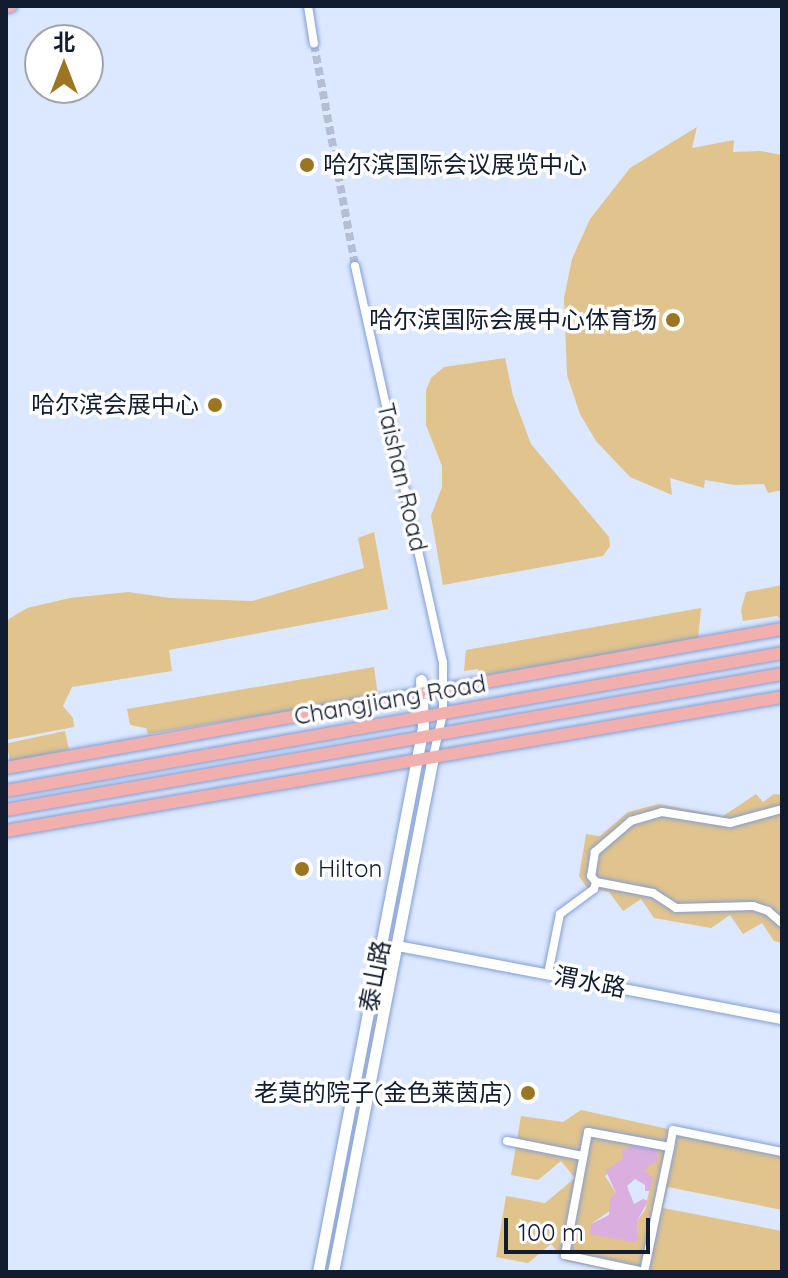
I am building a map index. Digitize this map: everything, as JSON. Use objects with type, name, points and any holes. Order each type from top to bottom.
[{"type":"main road","points":[[6,768],[422,686],[445,689],[782,629]]},
{"type":"main road","name":"Changjiang Road","points":[[6,791],[782,653]]},
{"type":"main road","name":"Changjiang Road","points":[[6,810],[782,674]]},
{"type":"main road","name":"泰山路","points":[[318,1272],[421,737],[422,686]]},
{"type":"main road","points":[[6,831],[782,697]]},
{"type":"main road","name":"泰山路","points":[[333,1272],[433,757]]},
{"type":"street","points":[[308,6],[314,44]]},
{"type":"street","name":"Taishan Road","points":[[355,266],[443,662],[445,689]]},
{"type":"street","name":"泰山路","points":[[433,757],[445,689]]},
{"type":"street","points":[[782,809],[730,823],[662,812],[631,821],[595,852],[591,876],[596,882],[653,893],[676,908],[753,906],[768,911],[782,923]]},
{"type":"street","points":[[548,974],[560,914],[594,889],[596,882]]},
{"type":"street","name":"渭水路","points":[[398,946],[782,1019]]},
{"type":"street","points":[[670,1147],[588,1132],[565,1255],[644,1272],[670,1147],[673,1130],[782,1152]]},
{"type":"street","points":[[507,1141],[583,1156]]},
{"type":"shaded area","name":"哈尔滨国际会展中心体育场","points":[[697,127],[692,148],[734,140],[733,152],[760,151],[782,155],[782,490],[768,493],[764,484],[735,485],[705,480],[704,488],[670,478],[672,495],[630,477],[596,441],[580,414],[567,375],[564,298],[572,259],[590,219],[630,168]]},
{"type":"shaded area","points":[[505,358],[513,396],[531,444],[609,537],[610,546],[603,556],[443,585],[431,516],[442,487],[442,466],[426,425],[426,390],[431,378],[444,367]]},
{"type":"shaded area","points":[[374,532],[388,609],[169,650],[172,671],[72,687],[63,706],[73,718],[74,727],[6,740],[6,625],[9,619],[27,608],[70,598],[128,592],[170,598],[252,601],[364,568],[358,538]]},
{"type":"shaded area","points":[[782,585],[782,621],[777,616],[743,621],[741,610],[746,592]]},
{"type":"shaded area","points":[[701,608],[698,639],[480,676],[478,669],[464,671],[466,650]]},
{"type":"shaded area","points":[[374,667],[378,696],[148,734],[146,728],[130,725],[127,709]]},
{"type":"shaded area","points":[[65,731],[69,750],[10,762],[6,743]]},
{"type":"shaded area","points":[[756,794],[763,802],[774,794],[782,795],[782,943],[774,941],[762,923],[743,934],[730,915],[711,928],[654,918],[641,899],[623,911],[609,892],[587,888],[579,876],[586,834],[600,836],[628,812],[659,804],[723,816]]},
{"type":"shaded area","points":[[581,1110],[673,1130],[670,1147],[638,1145],[605,1176],[616,1193],[611,1210],[591,1224],[638,1238],[637,1221],[645,1210],[652,1178],[644,1170],[656,1148],[673,1150],[676,1131],[782,1152],[782,1210],[668,1187],[663,1208],[782,1231],[782,1272],[619,1272],[565,1261],[551,1244],[528,1263],[496,1257],[506,1196],[545,1203],[575,1178],[561,1161],[538,1180],[511,1175],[521,1116],[563,1122]]},
{"type":"shaded area","points":[[638,1145],[656,1148],[658,1160],[644,1170],[653,1178],[650,1191],[645,1191],[645,1185],[635,1179],[627,1186],[634,1204],[643,1199],[648,1201],[637,1221],[638,1239],[634,1242],[590,1234],[591,1224],[609,1215],[610,1198],[616,1193],[606,1171],[623,1158],[622,1150]]},
{"type":"tunnel","points":[[314,44],[355,266]]},
{"type":"place","name":"哈尔滨国际会议展览中心","points":[[307,165]]},
{"type":"place","name":"哈尔滨国际会展中心体育场","points":[[673,320]]},
{"type":"place","name":"哈尔滨会展中心","points":[[215,405]]},
{"type":"place","name":"Hilton","points":[[302,869]]},
{"type":"place","name":"老莫的院子(金色莱茵店)","points":[[528,1093]]}]
